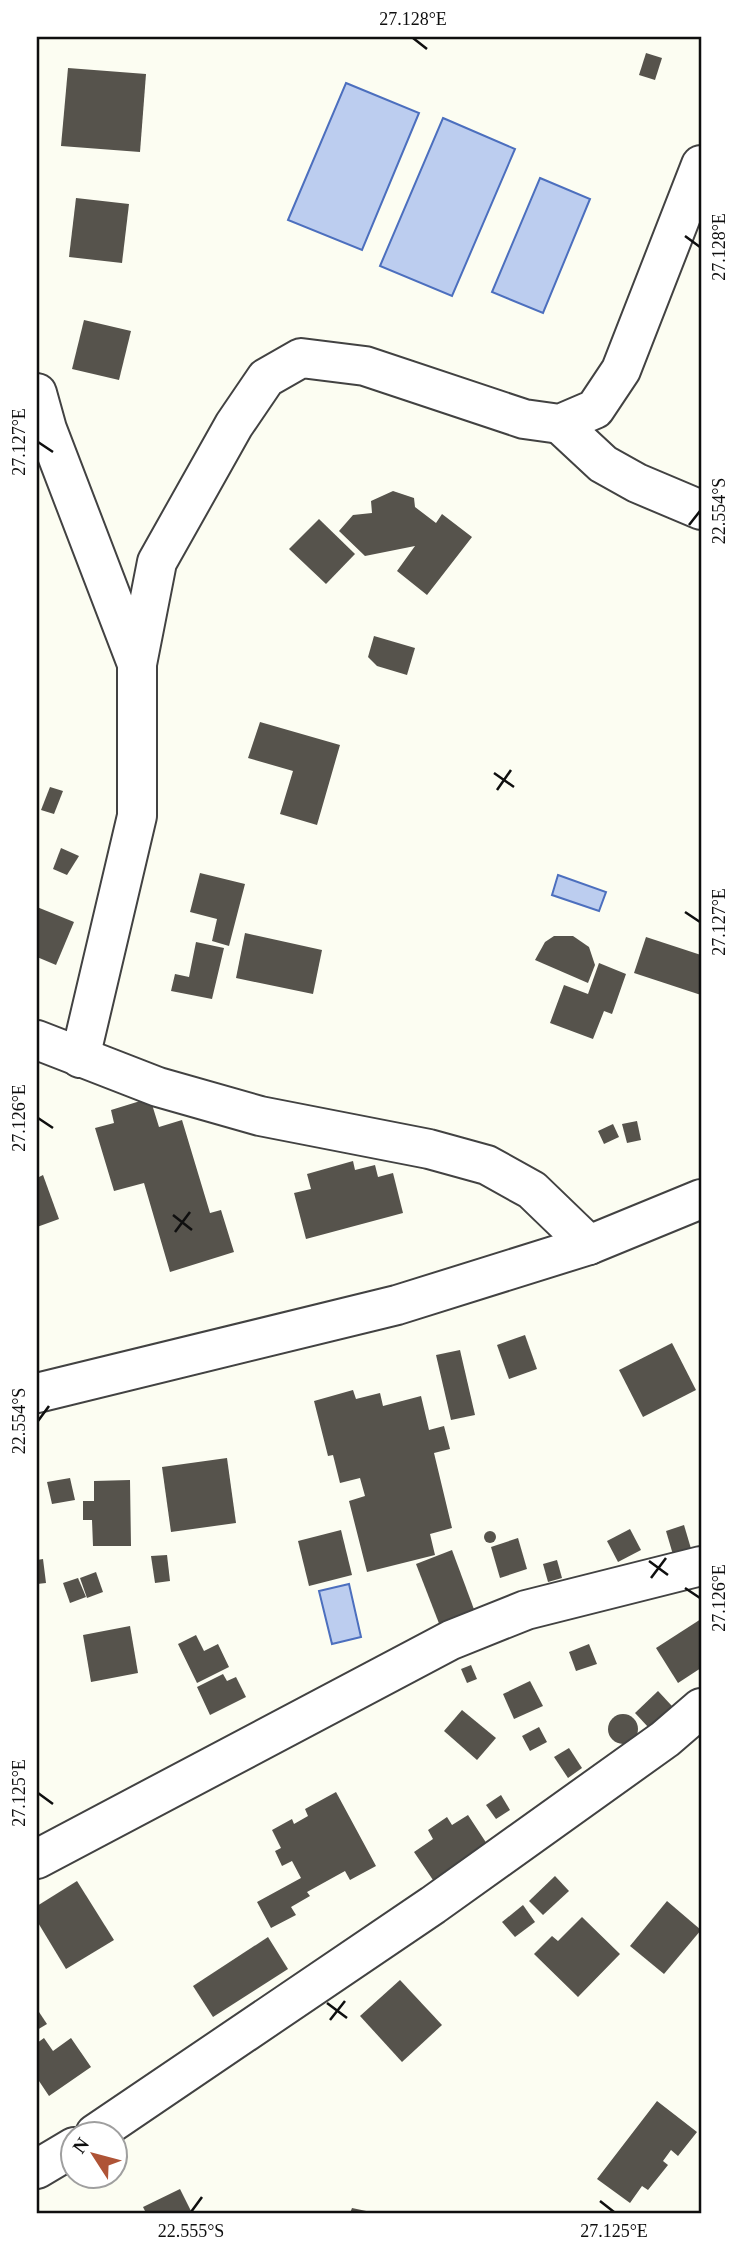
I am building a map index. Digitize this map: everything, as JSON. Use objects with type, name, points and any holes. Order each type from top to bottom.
[{"type":"street","points":[[80,1058],[136,816],[137,664],[156,562],[234,425],[266,378],[301,358],[365,366],[524,419],[560,424],[594,409],[621,370],[701,165]]},
{"type":"street","points":[[37,393],[47,429],[137,664]]},
{"type":"street","points":[[560,424],[603,464],[637,483],[701,510]]},
{"type":"street","points":[[37,1040],[158,1087],[260,1116],[429,1149],[487,1165],[533,1190],[589,1245]]},
{"type":"street","points":[[37,1393],[397,1305],[589,1245],[701,1199]]},
{"type":"street","points":[[37,1859],[451,1640],[526,1611],[701,1566]]},
{"type":"street","points":[[115,2120],[433,1905],[665,1739],[701,1708]]},
{"type":"street","points":[[37,2169],[60,2155]]},
{"type":"water","points":[[346,83],[419,113],[362,250],[288,220]]},
{"type":"water","points":[[443,118],[515,149],[452,296],[380,266]]},
{"type":"water","points":[[540,178],[590,199],[543,313],[492,292]]},
{"type":"water","points":[[558,875],[606,892],[599,911],[552,895]]},
{"type":"water","points":[[349,1584],[361,1637],[332,1644],[319,1591]]},
{"type":"building","points":[[646,53],[662,58],[655,80],[639,75]]},
{"type":"building","points":[[68,68],[146,74],[140,152],[61,146]]},
{"type":"building","points":[[76,198],[129,204],[122,263],[69,257]]},
{"type":"building","points":[[84,320],[131,331],[119,380],[72,369]]},
{"type":"building","points":[[393,491],[414,498],[415,507],[436,523],[442,514],[472,537],[427,595],[397,571],[415,546],[365,556],[339,531],[353,515],[372,513],[371,501]]},
{"type":"building","points":[[319,519],[355,554],[326,584],[289,549]]},
{"type":"building","points":[[374,636],[415,648],[407,675],[377,666],[368,657]]},
{"type":"building","points":[[260,722],[340,745],[317,825],[280,814],[293,771],[248,758]]},
{"type":"building","points":[[50,787],[63,791],[54,814],[41,810]]},
{"type":"building","points":[[61,848],[79,856],[67,875],[53,869]]},
{"type":"building","points":[[200,873],[245,884],[229,946],[212,941],[217,919],[190,912]]},
{"type":"building","points":[[37,907],[74,922],[56,965],[37,957]]},
{"type":"building","points":[[245,933],[322,950],[313,994],[236,978]]},
{"type":"building","points":[[554,936],[573,936],[589,947],[595,965],[588,983],[535,960],[545,942]]},
{"type":"building","points":[[646,937],[701,955],[701,995],[634,973]]},
{"type":"building","points":[[196,942],[224,948],[212,999],[171,991],[175,974],[189,977]]},
{"type":"building","points":[[599,963],[626,974],[612,1014],[604,1011],[593,1039],[550,1023],[564,985],[588,994]]},
{"type":"building","points":[[150,1098],[159,1127],[182,1120],[210,1213],[221,1210],[234,1252],[170,1272],[144,1183],[114,1191],[95,1128],[114,1123],[111,1110]]},
{"type":"building","points":[[637,1121],[641,1140],[627,1143],[622,1124]]},
{"type":"building","points":[[613,1124],[619,1137],[604,1144],[598,1131]]},
{"type":"building","points":[[353,1161],[355,1170],[375,1165],[378,1177],[393,1173],[403,1213],[306,1239],[294,1193],[311,1189],[307,1174]]},
{"type":"building","points":[[43,1175],[59,1219],[37,1227],[37,1178]]},
{"type":"building","points":[[525,1335],[537,1369],[509,1379],[497,1345]]},
{"type":"building","points":[[672,1343],[696,1390],[643,1417],[619,1370]]},
{"type":"building","points":[[460,1350],[475,1415],[451,1420],[436,1355]]},
{"type":"building","points":[[353,1390],[356,1399],[380,1393],[383,1406],[421,1396],[429,1430],[444,1426],[450,1449],[434,1453],[452,1528],[430,1534],[435,1555],[367,1572],[349,1501],[365,1496],[360,1478],[340,1483],[333,1455],[328,1456],[314,1401]]},
{"type":"building","points":[[227,1458],[236,1523],[171,1532],[162,1467]]},
{"type":"building","points":[[70,1478],[75,1500],[52,1504],[47,1482]]},
{"type":"building","points":[[130,1480],[131,1546],[93,1546],[92,1520],[83,1520],[83,1501],[94,1501],[94,1481]]},
{"type":"building","points":[[684,1525],[692,1552],[674,1558],[666,1531]]},
{"type":"building","points":[[630,1529],[641,1550],[618,1562],[607,1541]]},
{"type":"building","points":[[341,1530],[352,1575],[309,1586],[298,1541]]},
{"type":"building","points":[[490,1531],[496,1537],[490,1543],[484,1537]]},
{"type":"building","points":[[518,1538],[527,1569],[500,1578],[491,1547]]},
{"type":"building","points":[[452,1550],[475,1612],[440,1626],[416,1564]]},
{"type":"building","points":[[167,1555],[170,1581],[155,1583],[151,1556]]},
{"type":"building","points":[[43,1559],[46,1583],[37,1584],[37,1560]]},
{"type":"building","points":[[557,1560],[562,1578],[548,1582],[543,1564]]},
{"type":"building","points":[[96,1572],[103,1592],[87,1598],[80,1578]]},
{"type":"building","points":[[78,1578],[86,1597],[70,1603],[63,1583]]},
{"type":"building","points":[[701,1619],[701,1668],[678,1683],[656,1648]]},
{"type":"building","points":[[130,1626],[138,1673],[91,1682],[83,1635]]},
{"type":"building","points":[[196,1635],[204,1651],[218,1644],[229,1667],[197,1683],[178,1644]]},
{"type":"building","points":[[589,1644],[597,1664],[576,1671],[569,1652]]},
{"type":"building","points":[[471,1665],[477,1679],[467,1683],[461,1669]]},
{"type":"building","points":[[223,1674],[227,1681],[236,1677],[246,1697],[210,1715],[197,1687]]},
{"type":"building","points":[[530,1681],[543,1706],[514,1719],[503,1694]]},
{"type":"building","points":[[658,1691],[672,1706],[649,1728],[635,1713]]},
{"type":"building","points":[[462,1710],[496,1738],[477,1760],[444,1731]]},
{"type":"building","points":[[623,1714],[629,1715],[637,1723],[637,1735],[629,1743],[623,1744],[617,1743],[609,1735],[608,1729],[609,1723],[617,1715]]},
{"type":"building","points":[[539,1727],[547,1742],[530,1751],[522,1736]]},
{"type":"building","points":[[569,1748],[582,1768],[568,1778],[554,1757]]},
{"type":"building","points":[[336,1792],[376,1866],[350,1880],[345,1871],[307,1892],[310,1896],[291,1907],[296,1915],[271,1928],[257,1902],[301,1878],[292,1861],[282,1866],[275,1851],[281,1848],[272,1830],[292,1819],[294,1824],[308,1816],[305,1809]]},
{"type":"building","points":[[501,1795],[510,1810],[496,1819],[486,1805]]},
{"type":"building","points":[[468,1815],[487,1844],[433,1880],[414,1852],[433,1839],[428,1830],[447,1817],[452,1825]]},
{"type":"building","points":[[555,1876],[569,1891],[543,1915],[529,1901]]},
{"type":"building","points":[[77,1881],[114,1940],[66,1969],[37,1921],[37,1906]]},
{"type":"building","points":[[667,1901],[701,1930],[664,1974],[630,1946]]},
{"type":"building","points":[[523,1905],[535,1922],[515,1937],[502,1922]]},
{"type":"building","points":[[582,1917],[620,1954],[578,1997],[534,1954],[552,1936],[558,1941]]},
{"type":"building","points":[[268,1937],[288,1969],[213,2017],[193,1986]]},
{"type":"building","points":[[400,1980],[442,2025],[402,2062],[360,2016]]},
{"type":"building","points":[[37,2009],[47,2024],[37,2030]]},
{"type":"building","points":[[44,2038],[53,2051],[71,2038],[91,2067],[49,2096],[37,2078],[37,2043]]},
{"type":"building","points":[[657,2101],[697,2132],[678,2156],[671,2150],[663,2161],[668,2165],[648,2190],[642,2186],[630,2203],[597,2179]]},
{"type":"building","points":[[180,2189],[192,2213],[146,2213],[143,2207]]},
{"type":"building","points":[[352,2208],[371,2212],[371,2213],[350,2213]]}]
